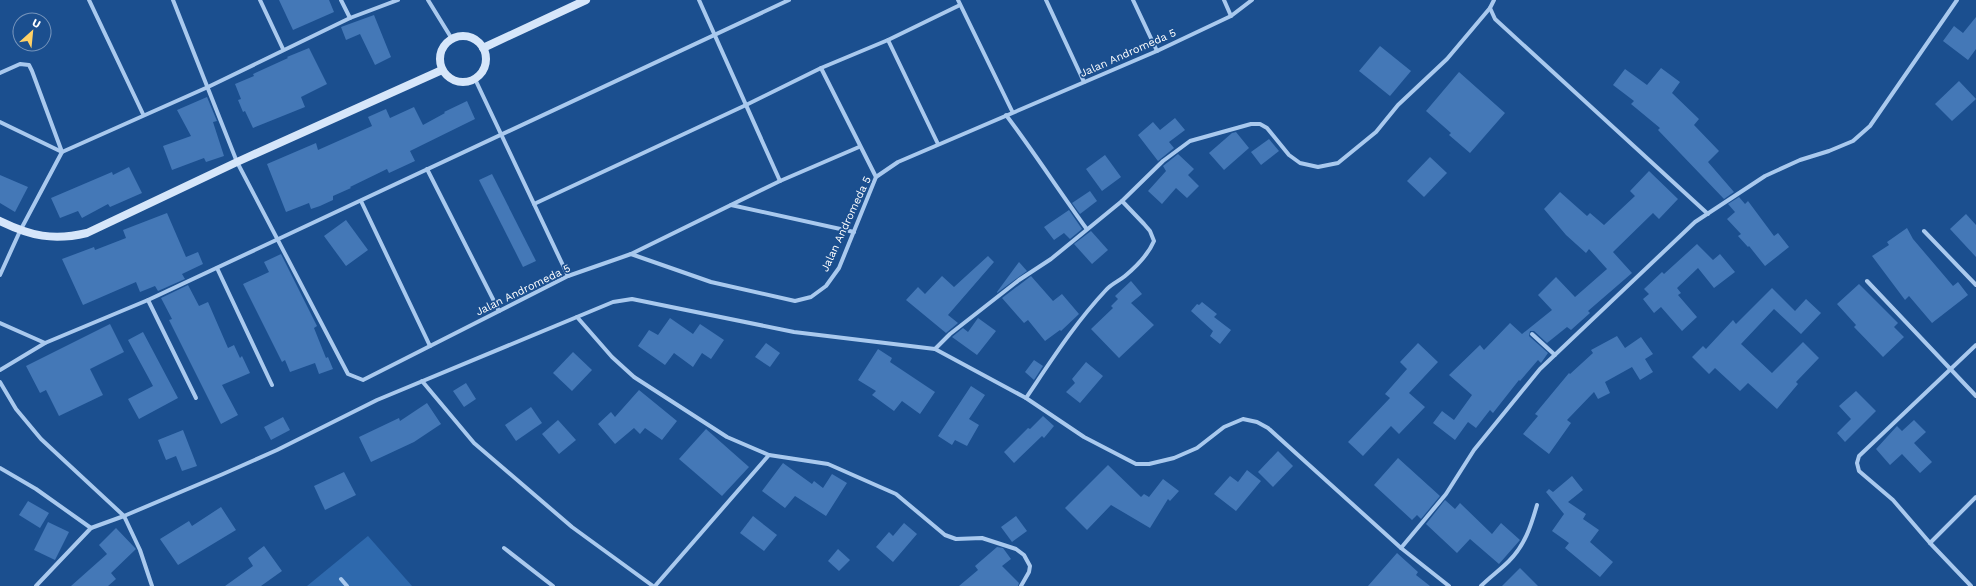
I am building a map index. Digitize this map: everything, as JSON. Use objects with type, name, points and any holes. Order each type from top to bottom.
[{"type":"street","points":[[89,0],[143,114]]},
{"type":"street","points":[[173,0],[237,162],[278,239]]},
{"type":"street","points":[[260,0],[283,49]]},
{"type":"street","points":[[342,0],[350,18]]},
{"type":"street","points":[[0,275],[20,231],[62,152],[143,114],[208,87],[283,49],[350,18],[398,0]]},
{"type":"street","points":[[428,0],[452,39]]},
{"type":"street","points":[[483,48],[586,0]]},
{"type":"street","points":[[699,0],[780,181]]},
{"type":"street","points":[[0,370],[45,343],[148,300],[789,0]]},
{"type":"street","points":[[958,0],[1012,111]]},
{"type":"street","points":[[1046,0],[1084,82]]},
{"type":"street","points":[[1133,0],[1157,51]]},
{"type":"street","points":[[1224,0],[1231,16]]},
{"type":"street","name":"Jalan Andromeda 5","points":[[278,239],[348,374],[363,380],[568,276],[631,254],[712,282],[795,301],[811,297],[826,286],[839,268],[876,177],[898,162],[1006,115],[1012,111],[1157,51],[1231,16],[1252,0]]},
{"type":"street","points":[[935,349],[950,334],[1018,280],[1051,259],[1086,228],[1102,218],[1163,161],[1190,141],[1251,124],[1260,124],[1267,128],[1289,155],[1300,163],[1318,167],[1338,163],[1376,132],[1398,105],[1446,59],[1490,8],[1494,0]]},
{"type":"street","points":[[1401,548],[1446,494],[1474,450],[1540,369],[1695,222],[1765,176],[1800,160],[1829,151],[1853,141],[1870,126],[1957,0]]},
{"type":"street","points":[[534,204],[746,105],[821,68],[888,40],[960,5]]},
{"type":"street","points":[[1490,8],[1501,24],[1708,214]]},
{"type":"street","points":[[464,36],[469,37],[483,48],[486,59],[483,71],[475,79],[469,82],[456,82],[450,79],[442,70],[440,58],[441,52],[447,42],[452,39],[464,36]]},
{"type":"street","points":[[888,40],[938,144]]},
{"type":"street","points":[[0,73],[20,64],[28,65],[32,71],[62,152]]},
{"type":"street","points":[[821,68],[859,147],[876,177]]},
{"type":"street","points":[[0,221],[20,231],[47,238],[67,238],[87,233],[237,162],[442,70]]},
{"type":"street","points":[[475,79],[568,276]]},
{"type":"street","points":[[1006,115],[1031,148],[1052,178],[1058,190],[1086,228]]},
{"type":"street","points":[[0,122],[62,152]]},
{"type":"street","points":[[631,254],[780,181],[859,147]]},
{"type":"street","points":[[427,169],[499,311]]},
{"type":"street","points":[[1026,398],[1059,347],[1081,319],[1107,289],[1134,267],[1150,249],[1154,241],[1150,231],[1122,200]]},
{"type":"street","points":[[361,201],[430,346]]},
{"type":"street","points":[[732,204],[854,232]]},
{"type":"street","points":[[1924,231],[1976,285]]},
{"type":"street","points":[[217,268],[272,385]]},
{"type":"street","points":[[1867,281],[1976,396]]},
{"type":"street","points":[[36,586],[91,528],[124,516],[277,450],[377,400],[613,302],[632,299],[794,332],[935,349],[1026,398],[1084,437],[1136,464],[1149,464],[1174,458],[1197,448],[1224,427],[1243,419],[1257,422],[1268,428],[1401,548],[1449,586]]},
{"type":"street","points":[[148,300],[196,398]]},
{"type":"street","points":[[577,317],[612,357],[634,377],[727,437],[769,455],[828,464],[896,494],[945,535],[956,539],[982,538],[1016,549],[1024,555],[1030,566],[1030,572],[1021,586]]},
{"type":"street","points":[[0,323],[45,343]]},
{"type":"street","points":[[1532,334],[1555,355]]},
{"type":"street","points":[[1971,586],[1930,543],[1893,500],[1859,471],[1857,463],[1859,456],[1950,368],[1976,345]]},
{"type":"street","points":[[422,381],[474,443],[572,527],[654,586],[769,455]]},
{"type":"street","points":[[0,382],[16,409],[41,439],[124,516],[140,550],[152,586]]},
{"type":"street","points":[[0,468],[36,489],[91,528]]},
{"type":"street","points":[[1930,543],[1976,497]]},
{"type":"street","points":[[1481,586],[1509,561],[1523,544],[1530,530],[1537,505]]},
{"type":"street","points":[[504,548],[553,586]]},
{"type":"street","points":[[341,579],[347,586]]},
{"type":"shaded area","points":[[368,536],[412,586],[307,586]]},
{"type":"building","points":[[279,0],[329,0],[334,12],[293,30]]},
{"type":"building","points":[[374,15],[391,57],[375,65],[360,34],[346,40],[341,27]]},
{"type":"building","points":[[1976,17],[1976,49],[1968,60],[1943,41],[1954,26],[1963,33]]},
{"type":"building","points":[[1380,46],[1411,71],[1390,96],[1359,71]]},
{"type":"building","points":[[309,48],[327,84],[301,97],[305,107],[253,128],[245,111],[243,112],[238,100],[241,99],[235,84],[254,76],[253,74],[288,58],[287,57]]},
{"type":"building","points":[[1661,68],[1680,82],[1672,93],[1699,119],[1694,125],[1719,151],[1708,162],[1734,192],[1724,199],[1658,130],[1660,128],[1631,104],[1634,101],[1613,85],[1625,69],[1647,85]]},
{"type":"building","points":[[1459,72],[1505,113],[1470,153],[1449,135],[1451,133],[1426,111]]},
{"type":"building","points":[[1959,81],[1976,99],[1952,121],[1935,104]]},
{"type":"building","points":[[207,97],[217,121],[213,122],[224,156],[206,162],[204,158],[172,170],[163,146],[191,136],[177,110]]},
{"type":"building","points":[[467,101],[475,119],[410,151],[415,161],[389,173],[387,169],[333,196],[333,200],[320,206],[311,209],[309,203],[286,212],[267,164],[316,143],[318,150],[372,126],[368,117],[386,109],[390,118],[414,107],[423,125],[445,113],[444,112]]},
{"type":"building","points":[[1175,118],[1185,130],[1169,142],[1174,148],[1158,161],[1138,135],[1153,122],[1160,130]]},
{"type":"building","points":[[1236,132],[1249,148],[1224,170],[1209,153],[1232,133]]},
{"type":"building","points":[[1269,139],[1279,151],[1261,165],[1251,152]]},
{"type":"building","points":[[1178,154],[1194,169],[1188,175],[1199,186],[1187,198],[1176,188],[1162,204],[1148,191],[1166,171],[1163,166]]},
{"type":"building","points":[[1105,155],[1121,177],[1102,191],[1086,169]]},
{"type":"building","points":[[1430,157],[1447,173],[1424,197],[1407,181]]},
{"type":"building","points":[[129,167],[142,193],[110,207],[108,204],[82,218],[78,211],[60,218],[51,198],[112,172],[113,175]]},
{"type":"building","points":[[1649,171],[1678,199],[1659,219],[1653,213],[1613,252],[1632,273],[1588,311],[1590,313],[1571,330],[1567,327],[1547,343],[1534,331],[1530,331],[1529,336],[1548,353],[1541,363],[1538,360],[1520,381],[1519,380],[1493,413],[1490,410],[1476,428],[1468,422],[1455,440],[1433,423],[1442,411],[1454,420],[1472,395],[1449,375],[1480,345],[1484,350],[1510,323],[1522,334],[1552,310],[1538,295],[1556,277],[1575,297],[1607,269],[1589,249],[1586,253],[1566,235],[1544,209],[1560,192],[1587,216],[1590,213],[1604,225],[1635,196],[1630,191]]},
{"type":"building","points":[[492,174],[536,261],[523,267],[479,180]]},
{"type":"building","points":[[0,175],[28,187],[15,212],[0,203]]},
{"type":"building","points":[[1090,191],[1097,201],[1080,214],[1072,203]]},
{"type":"building","points":[[1739,197],[1745,204],[1748,201],[1774,236],[1778,233],[1789,247],[1765,266],[1749,246],[1748,247],[1738,236],[1741,234],[1727,219],[1735,212],[1728,204]]},
{"type":"building","points":[[1069,210],[1082,229],[1070,239],[1064,233],[1054,240],[1044,227]]},
{"type":"building","points":[[167,213],[186,257],[198,252],[203,264],[182,274],[185,279],[158,291],[155,286],[140,292],[136,282],[83,305],[62,259],[94,247],[95,250],[126,238],[123,230]]},
{"type":"building","points":[[1966,214],[1976,225],[1976,257],[1950,229]]},
{"type":"building","points":[[346,220],[368,250],[346,266],[324,236]]},
{"type":"building","points":[[1907,228],[1913,239],[1953,286],[1958,282],[1968,295],[1932,323],[1909,296],[1905,300],[1872,256],[1889,245],[1887,242]]},
{"type":"building","points":[[1091,231],[1108,250],[1092,264],[1074,244]]},
{"type":"building","points":[[1697,244],[1713,260],[1720,254],[1735,272],[1714,288],[1698,268],[1677,288],[1681,293],[1678,295],[1697,317],[1682,331],[1661,307],[1654,313],[1643,299],[1649,294],[1644,289],[1662,272],[1664,274]]},
{"type":"building","points":[[281,254],[317,326],[314,328],[326,358],[328,357],[333,369],[319,374],[315,363],[290,372],[285,360],[282,362],[243,284],[269,272],[264,262]]},
{"type":"building","points":[[988,256],[994,262],[948,315],[958,323],[946,333],[906,300],[918,287],[925,294],[942,276],[954,287]]},
{"type":"building","points":[[1019,262],[1027,271],[997,293],[997,292]]},
{"type":"building","points":[[1031,276],[1053,301],[1062,294],[1079,314],[1061,331],[1060,330],[1045,341],[1028,320],[1024,323],[1002,298]]},
{"type":"building","points":[[1131,281],[1142,294],[1131,303],[1154,325],[1119,358],[1091,329],[1113,308],[1111,306],[1118,299],[1115,296]]},
{"type":"building","points":[[1859,284],[1898,323],[1894,327],[1904,337],[1883,357],[1854,327],[1856,325],[1837,304]]},
{"type":"building","points":[[188,285],[199,306],[208,302],[228,348],[234,345],[240,358],[242,356],[250,373],[222,385],[238,415],[221,424],[169,320],[172,319],[161,298]]},
{"type":"building","points":[[1772,288],[1795,311],[1806,299],[1821,313],[1801,334],[1774,309],[1741,344],[1772,373],[1803,342],[1819,358],[1796,382],[1798,384],[1777,409],[1748,383],[1740,391],[1715,368],[1709,374],[1692,357],[1703,346],[1706,349],[1733,320],[1736,324]]},
{"type":"building","points":[[1202,302],[1217,314],[1214,317],[1231,330],[1220,344],[1210,336],[1213,331],[1191,311],[1197,304],[1199,305]]},
{"type":"building","points":[[670,318],[693,334],[700,324],[724,340],[711,359],[702,353],[693,367],[674,353],[665,365],[638,346],[649,330],[658,335]]},
{"type":"building","points":[[978,318],[996,331],[977,355],[952,337],[963,328],[968,332]]},
{"type":"building","points":[[110,324],[124,352],[90,369],[103,395],[59,416],[46,390],[40,393],[26,366]]},
{"type":"building","points":[[143,332],[178,398],[139,419],[128,399],[153,386],[128,340]]},
{"type":"building","points":[[1617,336],[1625,348],[1641,337],[1653,354],[1645,359],[1653,372],[1640,380],[1632,367],[1605,382],[1610,393],[1598,399],[1594,392],[1567,420],[1571,423],[1549,454],[1523,434],[1538,416],[1535,414],[1569,373],[1570,374],[1593,353],[1591,350]]},
{"type":"building","points":[[766,343],[780,353],[770,367],[755,357]]},
{"type":"building","points":[[1418,343],[1438,362],[1409,393],[1425,407],[1399,434],[1391,426],[1363,456],[1348,442],[1390,398],[1385,394],[1407,369],[1400,362]]},
{"type":"building","points":[[878,349],[892,358],[890,362],[935,392],[920,414],[902,401],[894,411],[872,395],[876,391],[858,380]]},
{"type":"building","points":[[573,352],[592,370],[572,391],[553,373]]},
{"type":"building","points":[[1034,360],[1043,366],[1034,380],[1025,372]]},
{"type":"building","points":[[1086,362],[1103,376],[1080,403],[1066,392],[1075,383],[1072,379]]},
{"type":"building","points":[[466,383],[476,399],[464,407],[453,391]]},
{"type":"building","points":[[971,386],[985,395],[969,419],[979,425],[967,446],[955,440],[952,445],[938,436]]},
{"type":"building","points":[[639,390],[677,421],[662,440],[645,428],[640,434],[634,428],[615,444],[598,424],[611,412],[615,417]]},
{"type":"building","points":[[1856,391],[1876,411],[1845,442],[1837,433],[1851,419],[1839,406]]},
{"type":"building","points":[[427,403],[441,424],[414,442],[371,462],[359,437],[399,418],[400,421]]},
{"type":"building","points":[[531,407],[542,423],[516,441],[505,425]]},
{"type":"building","points":[[1043,416],[1054,426],[1044,438],[1042,436],[1014,463],[1004,452],[1028,428],[1030,429]]},
{"type":"building","points":[[283,417],[290,430],[271,440],[264,427]]},
{"type":"building","points":[[558,420],[576,440],[559,454],[542,434]]},
{"type":"building","points":[[1914,420],[1926,432],[1914,443],[1932,462],[1920,473],[1902,454],[1890,465],[1876,449],[1897,426],[1902,431]]},
{"type":"building","points":[[706,429],[749,467],[722,496],[679,459]]},
{"type":"building","points":[[183,430],[197,466],[182,471],[176,456],[166,460],[158,440]]},
{"type":"building","points":[[1278,451],[1293,466],[1273,487],[1258,472]]},
{"type":"building","points":[[1398,458],[1440,496],[1421,519],[1417,515],[1412,520],[1374,485]]},
{"type":"building","points":[[783,463],[812,484],[814,481],[823,488],[832,474],[847,483],[826,516],[795,496],[785,508],[762,491]]},
{"type":"building","points":[[1108,465],[1141,497],[1144,494],[1149,497],[1163,479],[1179,491],[1170,501],[1168,499],[1150,528],[1111,505],[1087,530],[1065,508]]},
{"type":"building","points":[[1247,470],[1261,481],[1236,511],[1214,494],[1230,476],[1238,482]]},
{"type":"building","points":[[344,472],[356,495],[325,510],[314,486]]},
{"type":"building","points":[[1572,476],[1583,490],[1568,502],[1586,514],[1583,519],[1599,530],[1590,542],[1613,562],[1600,577],[1565,548],[1569,543],[1552,531],[1564,514],[1546,492],[1549,489],[1553,492]]},
{"type":"building","points":[[1445,500],[1455,509],[1460,503],[1492,534],[1501,523],[1520,540],[1499,564],[1470,539],[1457,553],[1426,524]]},
{"type":"building","points":[[28,501],[49,513],[40,528],[19,515]]},
{"type":"building","points":[[221,507],[236,530],[178,565],[160,539],[189,521],[192,526]]},
{"type":"building","points":[[753,516],[777,535],[764,551],[740,533]]},
{"type":"building","points":[[1016,516],[1027,531],[1012,542],[1001,527]]},
{"type":"building","points":[[48,522],[69,532],[55,560],[34,550]]},
{"type":"building","points":[[904,523],[917,534],[893,562],[876,547],[889,532],[893,536]]},
{"type":"building","points":[[116,528],[136,549],[111,573],[116,579],[108,586],[71,586],[107,554],[99,545]]},
{"type":"building","points":[[264,546],[282,571],[261,586],[225,586],[253,566],[248,558]]},
{"type":"building","points":[[997,547],[1003,548],[1011,559],[1002,566],[1019,583],[1018,586],[959,586],[978,570],[975,566]]},
{"type":"building","points":[[838,549],[850,560],[839,571],[828,561]]},
{"type":"building","points":[[1397,553],[1418,572],[1416,575],[1430,586],[1368,586]]},
{"type":"building","points":[[1520,568],[1538,586],[1502,586]]}]
